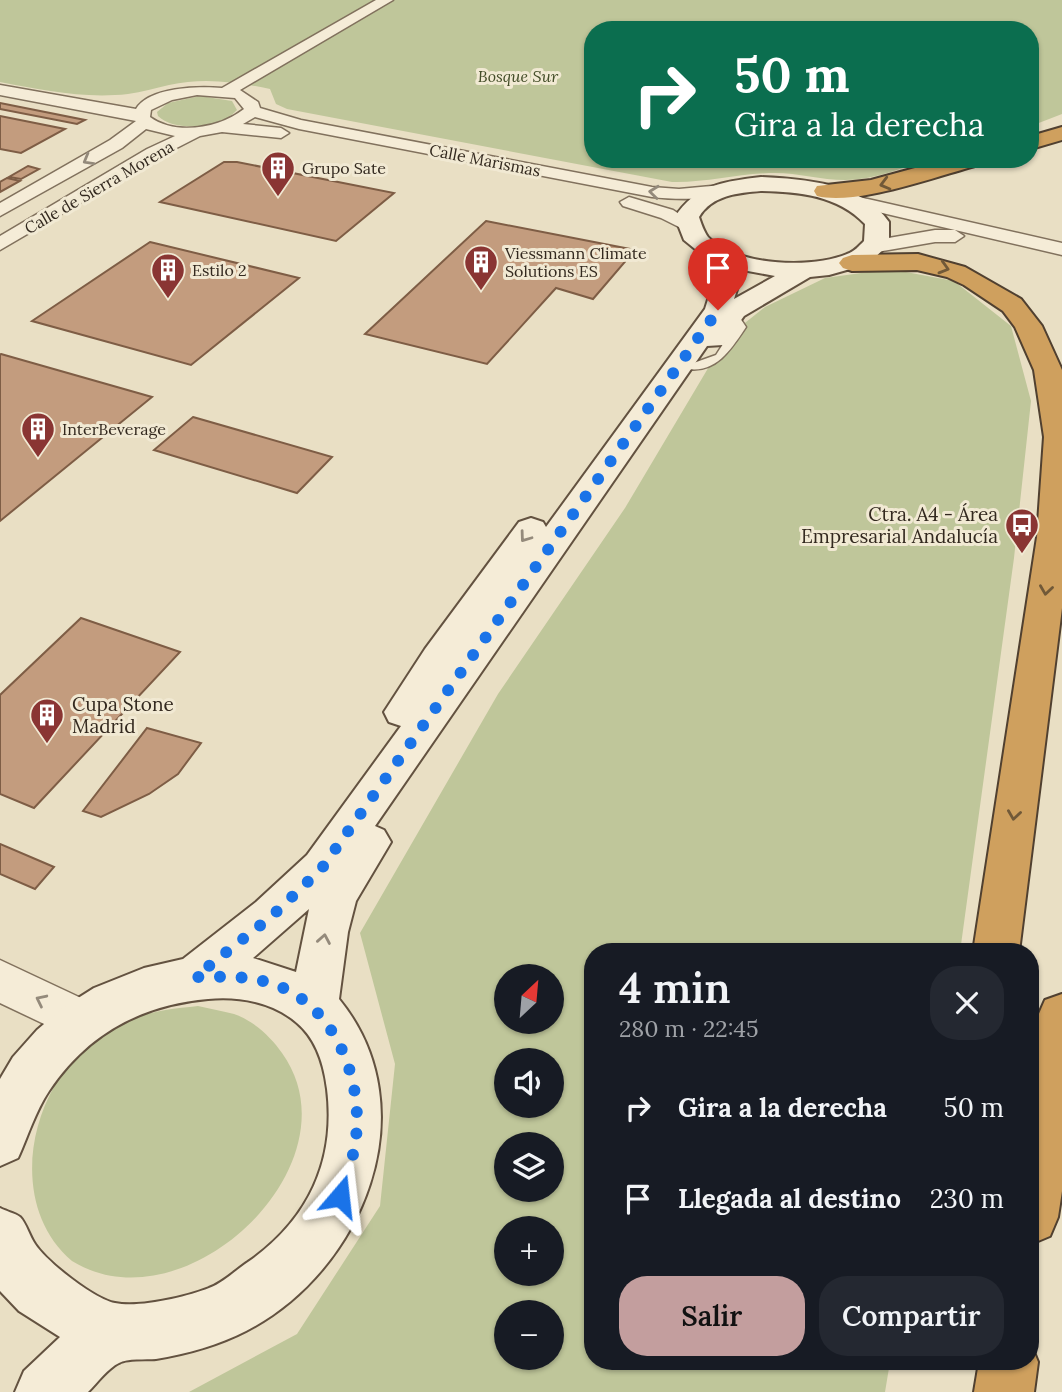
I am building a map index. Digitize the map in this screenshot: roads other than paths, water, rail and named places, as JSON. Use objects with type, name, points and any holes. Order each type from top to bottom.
[{"type":"highway","points":[[1039,140],[1062,133]]},
{"type":"highway","points":[[825,191],[872,187],[941,168]]},
{"type":"highway","points":[[864,254],[918,262],[956,272],[983,285],[1012,305],[1028,326],[1048,370],[1059,437],[1054,537],[997,943]]},
{"type":"highway","points":[[1039,1165],[1062,1016]]},
{"type":"highway","points":[[982,1370],[982,1392]]},
{"type":"highway","points":[[1004,1392],[1007,1370]]},
{"type":"main road","points":[[195,977],[272,916],[322,868],[724,307],[802,271],[864,254],[880,238],[877,222],[850,200],[825,191],[761,184],[708,195],[691,209],[687,225],[692,235],[716,254],[756,267],[802,271]]},
{"type":"main road","points":[[314,1007],[325,932],[335,896],[692,367],[724,307],[728,277],[716,254]]},
{"type":"main road","points":[[0,1236],[12,1264],[48,1299],[109,1332],[164,1330],[222,1313],[274,1280],[313,1241],[340,1196],[354,1149],[357,1104],[347,1063],[336,1038],[314,1007],[271,983],[233,977],[195,977],[131,992],[82,1021],[39,1063],[2,1122]]},
{"type":"main road","points":[[45,1392],[109,1332]]},
{"type":"street","points":[[227,91],[386,0]]},
{"type":"street","points":[[0,90],[75,102],[143,118],[165,130],[198,131],[236,123],[251,111],[252,104],[248,99],[227,91],[197,90],[167,96],[75,102]]},
{"type":"street","name":"Calle de Sierra Morena","points":[[0,211],[116,144],[143,118],[144,108],[167,96]]},
{"type":"street","name":"Calle Marismas","points":[[251,111],[299,124],[652,192],[679,194],[722,190]]},
{"type":"street","name":"Calle Marismas","points":[[222,127],[286,134],[642,204],[687,225]]},
{"type":"street","name":"Calle de Sierra Morena","points":[[0,244],[153,153],[198,131]]},
{"type":"street","points":[[850,200],[1062,249]]},
{"type":"street","points":[[864,254],[935,236],[1029,242]]},
{"type":"street","points":[[0,980],[82,1021]]},
{"type":"place","name":"Grupo Sate","points":[[278,198]]},
{"type":"place","name":"Viessmann Climate Solutions ES","points":[[481,292]]},
{"type":"place","name":"Estilo 2","points":[[168,300]]},
{"type":"place","name":"InterBeverage","points":[[38,459]]},
{"type":"place","name":"Ctra. A4 - Área Empresarial Andalucía","points":[[1022,555]]},
{"type":"place","name":"Cupa Stone Madrid","points":[[47,745]]},
{"type":"park label","name":"Bosque Sur","points":[[518,76]]}]
